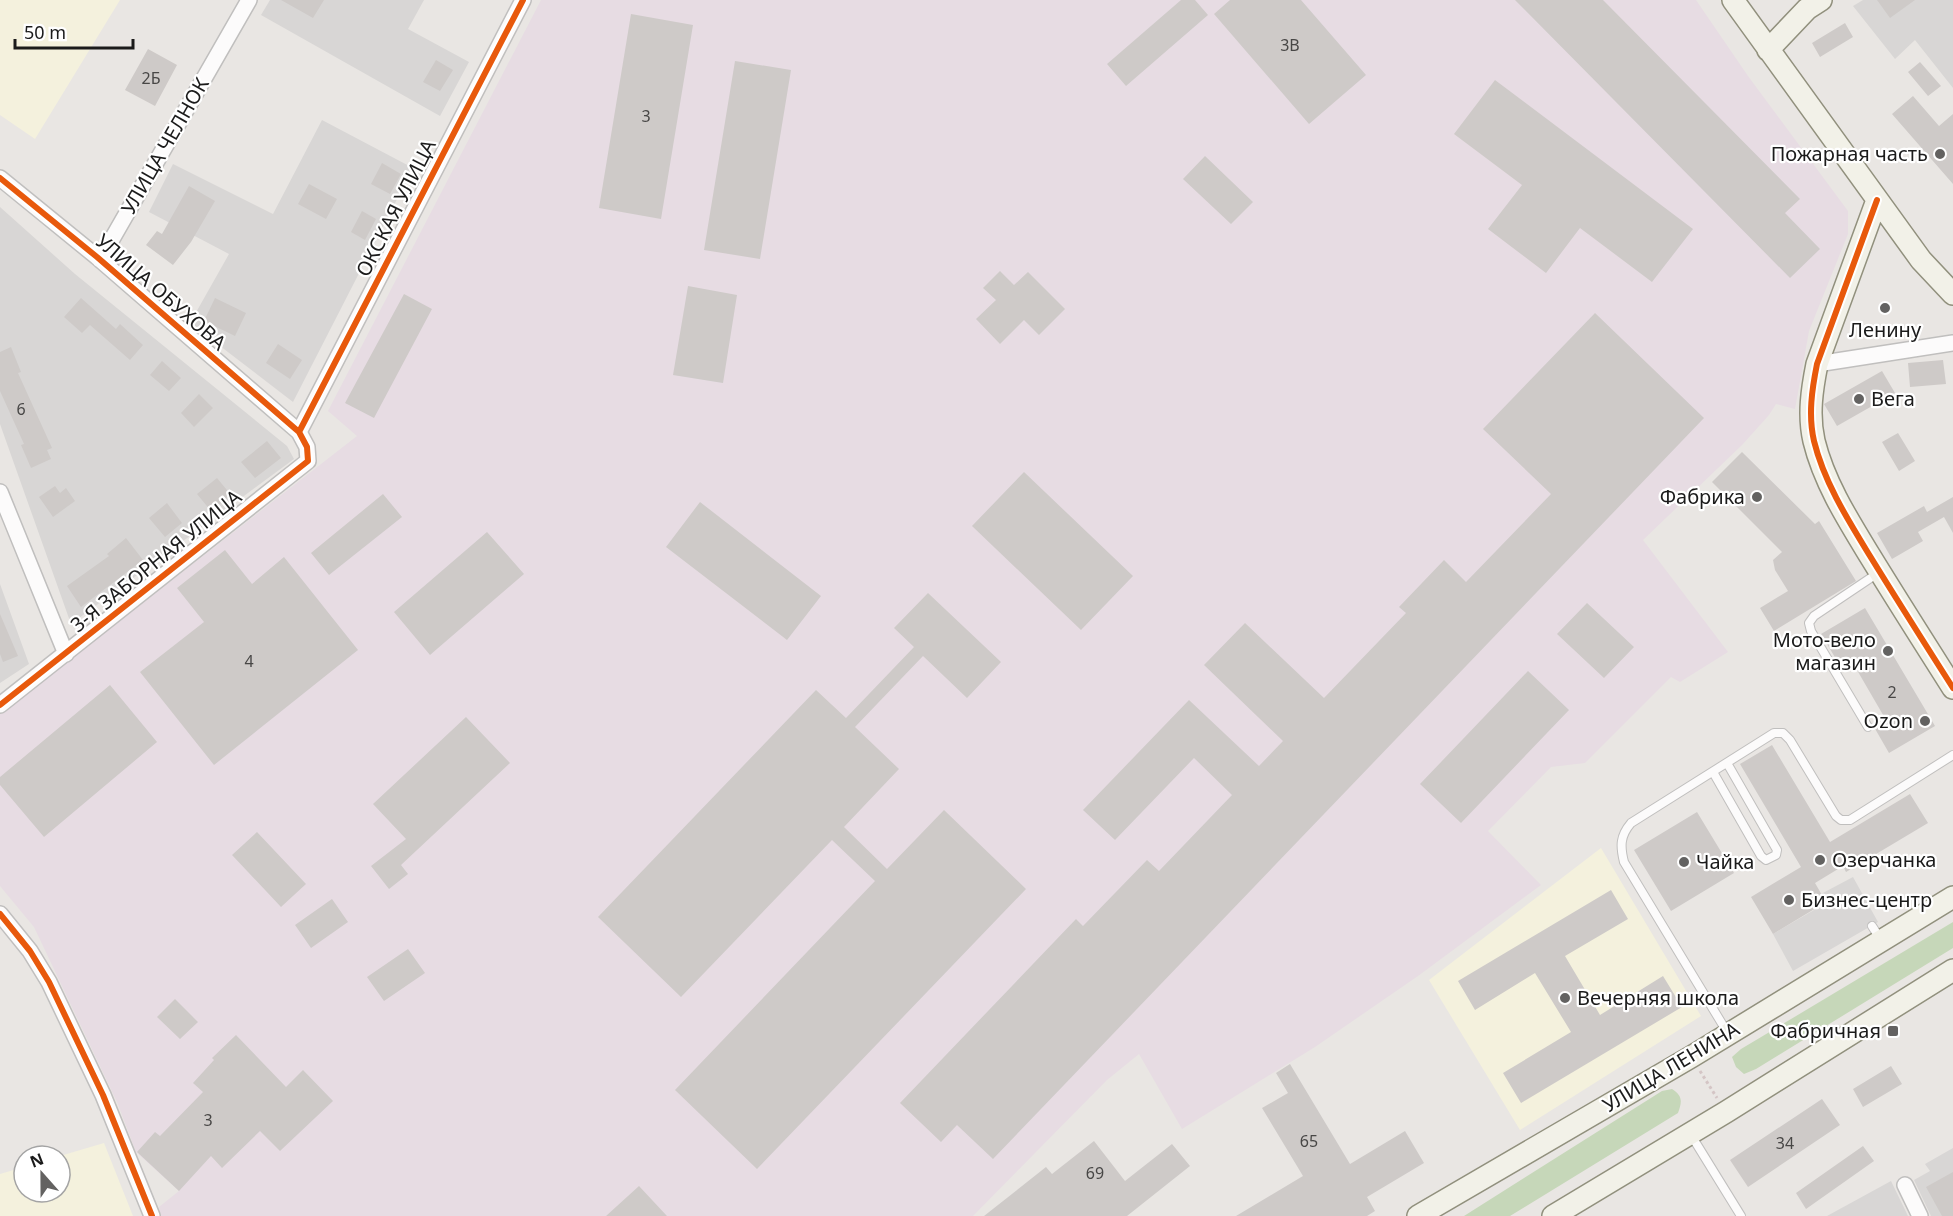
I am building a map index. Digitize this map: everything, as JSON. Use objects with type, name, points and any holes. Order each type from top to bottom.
[{"type":"main road","points":[[1768,50],[1807,9],[1821,0]]},
{"type":"main road","points":[[1737,2],[1768,50],[1921,260],[1953,294]]},
{"type":"main road","points":[[1877,200],[1817,364],[1811,404],[1814,441],[1837,499],[1953,688]]},
{"type":"main road","name":"УЛИЦА ЛЕНИНА","points":[[1418,1216],[1691,1056],[1877,933],[1953,897]]},
{"type":"main road","points":[[1553,1216],[1726,1112],[1953,970]]},
{"type":"street","name":"УЛИЦА ЧЕЛНОК","points":[[100,260],[249,0]]},
{"type":"street","name":"ОКСКАЯ УЛИЦА","points":[[299,432],[523,0]]},
{"type":"street","name":"УЛИЦА ОБУХОВА","points":[[0,178],[100,260],[299,432]]},
{"type":"street","points":[[1817,364],[1953,343]]},
{"type":"street","name":"3-Я ЗАБОРНАЯ УЛИЦА","points":[[0,705],[308,461],[307,447],[299,432]]},
{"type":"street","points":[[0,492],[66,654]]},
{"type":"street","points":[[0,914],[30,951],[49,982],[103,1095],[152,1216]]},
{"type":"street","points":[[1905,1185],[1920,1216]]},
{"type":"lane","points":[[1868,727],[1810,631],[1809,623],[1814,616],[1880,572]]},
{"type":"lane","points":[[1728,1033],[1624,862],[1620,848],[1623,832],[1631,823],[1774,732],[1783,733],[1790,740],[1836,816],[1841,820],[1850,820],[1953,755]]},
{"type":"lane","points":[[1713,772],[1761,856],[1766,860],[1776,855],[1778,850],[1726,763]]},
{"type":"lane","points":[[1690,1133],[1741,1216]]},
{"type":"path","points":[[1691,1056],[1726,1112]]},
{"type":"shaded area","points":[[0,0],[120,0],[35,139],[0,115]]},
{"type":"shaded area","points":[[270,0],[424,0],[408,29],[469,62],[440,116],[261,15]]},
{"type":"shaded area","points":[[541,0],[1696,0],[1748,76],[1848,211],[1848,234],[1809,331],[1795,409],[1776,404],[1742,445],[1643,540],[1728,652],[1680,682],[1671,677],[1585,763],[1551,767],[1488,831],[1541,885],[1418,976],[1315,1047],[1182,1129],[1139,1054],[1107,1080],[973,1216],[161,1216],[159,1207],[179,1191],[136,1152],[117,1102],[34,927],[0,886],[0,714],[357,436],[328,411]]},
{"type":"shaded area","points":[[1863,0],[1953,0],[1953,88],[1915,40],[1895,59],[1853,6]]},
{"type":"shaded area","points":[[322,120],[413,168],[293,402],[190,323],[229,254],[149,212],[173,164],[273,214]]},
{"type":"shaded area","points":[[0,207],[75,274],[287,446],[294,459],[71,624],[0,424]]},
{"type":"shaded area","points":[[0,584],[29,664],[0,683]]},
{"type":"shaded area","name":"Вечерняя школа","points":[[1601,848],[1701,1016],[1520,1130],[1429,980]]},
{"type":"shaded area","points":[[1853,877],[1878,922],[1793,971],[1773,934],[1826,903],[1821,894]]},
{"type":"shaded area","points":[[104,1143],[133,1216],[0,1216],[0,1174],[12,1170],[12,1204],[72,1204],[72,1152]]},
{"type":"shaded area","points":[[1953,1148],[1953,1216],[1931,1216],[1914,1180],[1930,1171],[1925,1164]]},
{"type":"shaded area","points":[[1891,1181],[1908,1216],[1827,1216]]},
{"type":"green space","points":[[1953,922],[1953,948],[1756,1069],[1744,1074],[1736,1067],[1732,1057],[1741,1049]]},
{"type":"green space","points":[[1672,1089],[1681,1100],[1678,1113],[1510,1216],[1464,1216],[1662,1091]]},
{"type":"building","points":[[281,0],[324,0],[313,18]]},
{"type":"building","points":[[1181,0],[1195,0],[1208,15],[1126,86],[1107,64]]},
{"type":"building","points":[[1230,0],[1301,0],[1366,75],[1309,124],[1214,14]]},
{"type":"building","points":[[1515,0],[1603,0],[1800,199],[1785,213],[1820,249],[1790,278]]},
{"type":"building","points":[[1877,0],[1915,0],[1890,18]]},
{"type":"building","points":[[631,14],[693,25],[661,219],[599,208]]},
{"type":"building","points":[[1845,23],[1853,37],[1820,57],[1812,43]]},
{"type":"building","points":[[148,49],[177,65],[155,106],[125,90]]},
{"type":"building","points":[[436,60],[453,70],[440,91],[423,82]]},
{"type":"building","points":[[735,61],[791,70],[760,259],[704,250]]},
{"type":"building","points":[[1920,62],[1941,86],[1928,96],[1908,72]]},
{"type":"building","points":[[1495,80],[1693,229],[1652,282],[1580,228],[1546,273],[1488,229],[1522,185],[1454,134]]},
{"type":"building","name":"Пожарная часть","points":[[1913,96],[1939,126],[1953,114],[1953,184],[1892,114]]},
{"type":"building","points":[[1205,156],[1253,202],[1231,224],[1183,179]]},
{"type":"building","points":[[382,163],[401,174],[390,194],[371,184]]},
{"type":"building","points":[[309,184],[337,199],[326,219],[298,204]]},
{"type":"building","points":[[189,186],[215,201],[191,242],[173,265],[146,245],[157,231],[162,234]]},
{"type":"building","points":[[362,211],[376,219],[365,240],[351,232]]},
{"type":"building","points":[[1000,271],[1014,285],[1028,272],[1065,309],[1039,335],[1024,320],[1000,344],[976,319],[996,300],[983,288]]},
{"type":"building","points":[[688,286],[737,295],[723,383],[673,375]]},
{"type":"building","points":[[404,294],[432,309],[374,418],[345,403]]},
{"type":"building","points":[[81,298],[116,329],[120,324],[143,345],[130,360],[90,325],[82,333],[64,317]]},
{"type":"building","points":[[215,298],[246,313],[235,336],[204,321]]},
{"type":"building","points":[[1595,313],[1704,418],[993,1159],[957,1125],[941,1142],[900,1103],[1076,919],[1083,926],[1147,860],[1159,871],[1232,795],[1194,758],[1115,840],[1083,810],[1189,700],[1259,766],[1283,741],[1204,665],[1245,623],[1324,698],[1406,613],[1399,607],[1444,560],[1466,582],[1551,494],[1483,429]]},
{"type":"building","points":[[278,344],[302,360],[290,379],[266,363]]},
{"type":"building","points":[[11,347],[21,372],[18,373],[52,448],[47,450],[51,459],[31,468],[21,445],[24,444],[0,391],[0,352]]},
{"type":"building","points":[[1943,360],[1946,384],[1910,387],[1908,363]]},
{"type":"building","points":[[162,361],[181,378],[169,391],[150,375]]},
{"type":"building","name":"Вега","points":[[1882,371],[1895,393],[1837,426],[1824,404]]},
{"type":"building","points":[[199,394],[213,408],[194,427],[181,413]]},
{"type":"building","points":[[1898,433],[1915,461],[1899,471],[1882,442]]},
{"type":"building","points":[[267,441],[281,458],[255,478],[241,462]]},
{"type":"building","points":[[1742,452],[1815,524],[1819,521],[1856,581],[1774,631],[1760,608],[1788,591],[1775,570],[1773,560],[1782,552],[1712,482]]},
{"type":"building","points":[[1024,472],[1133,576],[1081,630],[972,526]]},
{"type":"building","points":[[217,478],[231,495],[211,511],[197,494]]},
{"type":"building","points":[[55,486],[60,493],[66,488],[75,501],[53,517],[39,497]]},
{"type":"building","points":[[383,494],[402,517],[329,575],[311,553]]},
{"type":"building","points":[[1953,497],[1953,533],[1944,517],[1918,532],[1923,541],[1892,559],[1877,533],[1924,506],[1927,512]]},
{"type":"building","points":[[700,502],[821,596],[787,640],[666,547]]},
{"type":"building","points":[[167,503],[182,523],[165,537],[149,518]]},
{"type":"building","points":[[487,532],[524,574],[430,655],[394,612]]},
{"type":"building","points":[[126,538],[143,560],[81,607],[67,586],[109,556],[107,554]]},
{"type":"building","points":[[225,550],[252,584],[284,557],[358,650],[214,765],[140,672],[204,622],[177,588]]},
{"type":"building","points":[[928,593],[1001,662],[967,698],[923,656],[855,727],[899,769],[844,827],[887,869],[944,810],[1026,889],[757,1169],[675,1090],[875,881],[832,840],[681,997],[598,917],[816,690],[846,718],[914,647],[894,628]]},
{"type":"building","points":[[1587,603],[1634,647],[1604,678],[1557,634]]},
{"type":"building","points":[[1865,608],[1935,726],[1889,753],[1874,727],[1886,720],[1850,658],[1839,664],[1821,634]]},
{"type":"building","points":[[0,614],[18,656],[3,662],[0,654]]},
{"type":"building","points":[[1528,671],[1569,710],[1461,823],[1420,784]]},
{"type":"building","points":[[110,685],[157,742],[44,837],[0,785],[0,777]]},
{"type":"building","points":[[466,717],[510,763],[401,865],[408,874],[389,889],[371,866],[406,839],[373,804]]},
{"type":"building","points":[[1772,745],[1830,842],[1910,794],[1928,823],[1846,872],[1843,866],[1815,883],[1826,902],[1773,934],[1751,897],[1801,867],[1740,764]]},
{"type":"building","name":"Чайка","points":[[1697,812],[1734,873],[1671,911],[1634,850]]},
{"type":"building","points":[[257,832],[306,884],[281,907],[232,855]]},
{"type":"building","points":[[1611,890],[1628,919],[1565,956],[1600,1015],[1663,976],[1682,1007],[1521,1103],[1503,1073],[1571,1032],[1535,973],[1475,1010],[1458,981]]},
{"type":"building","points":[[332,899],[348,922],[311,948],[295,925]]},
{"type":"building","points":[[408,949],[425,973],[384,1001],[367,977]]},
{"type":"building","points":[[175,999],[198,1022],[180,1039],[157,1017]]},
{"type":"building","points":[[236,1035],[286,1087],[303,1070],[333,1101],[280,1151],[260,1131],[222,1168],[211,1156],[179,1191],[137,1152],[155,1132],[160,1136],[203,1092],[193,1083],[214,1060],[212,1058]]},
{"type":"building","points":[[1290,1064],[1350,1164],[1405,1131],[1424,1163],[1367,1197],[1375,1211],[1367,1216],[1236,1216],[1303,1176],[1262,1108],[1288,1093],[1276,1073]]},
{"type":"building","points":[[1891,1066],[1902,1084],[1863,1107],[1853,1089]]},
{"type":"building","points":[[1822,1099],[1840,1125],[1748,1187],[1730,1160]]},
{"type":"building","points":[[1094,1141],[1125,1181],[1172,1144],[1190,1166],[1127,1216],[984,1216],[1046,1167],[1052,1174]]},
{"type":"building","points":[[1863,1146],[1874,1161],[1806,1209],[1796,1193]]},
{"type":"building","points":[[1953,1172],[1953,1216],[1942,1216],[1926,1187]]},
{"type":"building","points":[[639,1186],[667,1216],[606,1216]]},
{"type":"cycle path","points":[[299,432],[523,0]]},
{"type":"cycle path","points":[[0,178],[97,257],[299,432],[307,447],[308,461],[0,705]]},
{"type":"cycle path","points":[[1877,200],[1817,364],[1811,402],[1812,431],[1818,456],[1845,515],[1953,688]]},
{"type":"cycle path","points":[[0,914],[30,951],[49,982],[103,1095],[152,1216]]},
{"type":"place","name":"Пожарная часть","points":[[1940,154]]},
{"type":"place","name":"Ленину","points":[[1885,308]]},
{"type":"place","name":"Вега","points":[[1859,399]]},
{"type":"place","name":"Фабрика","points":[[1757,497]]},
{"type":"place","name":"Мото-вело магазин","points":[[1888,651]]},
{"type":"place","name":"Ozon","points":[[1925,721]]},
{"type":"place","name":"Озерчанка","points":[[1820,860]]},
{"type":"place","name":"Чайка","points":[[1684,862]]},
{"type":"place","name":"Бизнес-центр","points":[[1789,900]]},
{"type":"place","name":"Вечерняя школа","points":[[1565,998]]},
{"type":"place","name":"Фабричная","points":[[1893,1031]]}]
